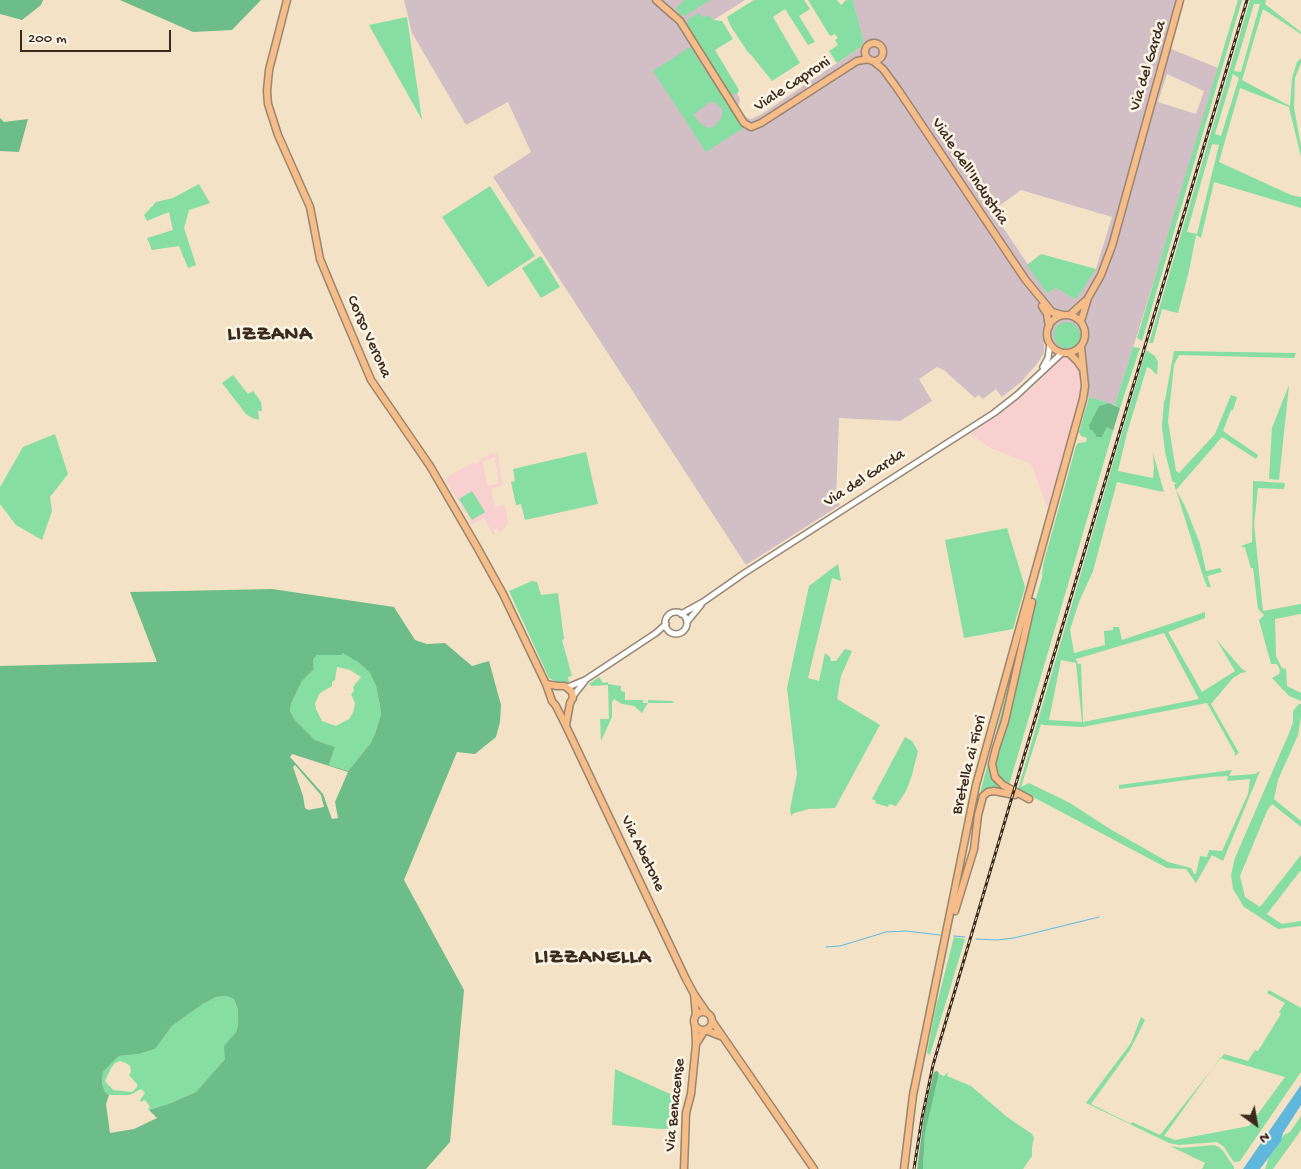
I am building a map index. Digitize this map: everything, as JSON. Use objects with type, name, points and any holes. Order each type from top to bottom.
[{"type":"main road","name":"Corso Verona","points":[[287,0],[269,70],[268,97],[278,135],[310,207],[320,258],[370,380],[430,466],[470,534],[503,594],[551,694]]},
{"type":"main road","name":"Viale Caproni","points":[[656,0],[680,21],[744,123],[751,127],[761,123],[857,61],[865,50]]},
{"type":"main road","name":"Via del Garda","points":[[1065,353],[1081,347],[1086,334],[1081,322],[1082,313],[1101,275],[1112,246],[1140,140],[1156,93],[1181,0]]},
{"type":"main road","points":[[871,60],[866,56],[865,50],[870,44],[877,43],[882,48],[882,57]]},
{"type":"main road","name":"Viale Caproni","points":[[857,61],[877,60],[882,57]]},
{"type":"main road","name":"Viale dell'Industria","points":[[882,57],[883,69]]},
{"type":"main road","name":"Viale dell'Industria","points":[[871,60],[883,69],[1042,301],[1055,314],[1066,315]]},
{"type":"main road","name":"Viale dell'Industria","points":[[1033,289],[1047,314],[1049,327]]},
{"type":"main road","name":"Via del Garda","points":[[1050,344],[1047,333],[1054,319],[1066,315],[1088,298]]},
{"type":"main road","points":[[1066,315],[1081,322]]},
{"type":"main road","points":[[1050,344],[1057,351],[1065,353],[1078,361],[1084,374]]},
{"type":"main road","name":"Bretella ai Fiori","points":[[904,1169],[913,1095],[976,785],[1084,399],[1081,347]]},
{"type":"main road","points":[[946,938],[974,849],[978,815],[983,796],[988,792],[994,791],[1029,799],[1003,785],[995,776],[992,764],[1005,721],[1032,604],[1039,563]]},
{"type":"main road","points":[[546,684],[568,687],[573,696],[566,726]]},
{"type":"main road","points":[[557,686],[551,694],[552,701],[556,706],[562,707],[570,703]]},
{"type":"main road","name":"Via Abetone","points":[[556,706],[694,994]]},
{"type":"main road","points":[[694,994],[711,1016],[712,1021],[814,1169]]},
{"type":"main road","points":[[694,994],[695,1025],[699,1029],[724,1037]]},
{"type":"main road","points":[[696,1015],[700,1012],[707,1013]]},
{"type":"main road","points":[[705,1030],[710,1027],[712,1021]]},
{"type":"main road","name":"Via Benacense","points":[[684,1169],[686,1113],[692,1094],[696,1044],[695,1025]]},
{"type":"main road","name":"Via Benacense","points":[[696,1044],[705,1030]]},
{"type":"street","name":"Via del Garda","points":[[1037,375],[1048,358],[1050,344]]},
{"type":"street","name":"Via del Garda","points":[[681,614],[703,602],[743,574],[994,413],[1065,353]]},
{"type":"street","name":"Via del Garda","points":[[687,622],[703,602]]},
{"type":"street","points":[[677,612],[687,622],[686,628],[682,632],[674,634],[666,624],[670,614],[677,612]]},
{"type":"street","points":[[568,687],[585,680],[656,633],[666,624]]},
{"type":"street","points":[[656,633],[669,630]]},
{"type":"street","points":[[573,696],[585,680]]},
{"type":"shaded area","points":[[404,0],[745,0],[693,33],[730,94],[737,94],[740,99],[738,107],[744,117],[751,119],[762,114],[861,47],[863,39],[853,0],[1184,0],[1171,49],[1218,68],[1115,405],[1081,395],[1081,380],[1075,364],[1066,357],[1062,358],[1054,353],[1044,341],[1044,353],[1036,365],[1021,382],[1002,397],[996,389],[983,399],[978,395],[975,398],[944,370],[937,367],[919,379],[932,401],[900,421],[839,418],[836,499],[840,505],[746,565],[493,177],[531,152],[508,102],[466,125],[412,33]],"holes":[[[1167,74],[1204,91],[1196,114],[1158,102]],[[1021,190],[1112,217],[1096,269],[1073,298],[1056,288],[1047,293],[992,211]]]},
{"type":"shaded area","points":[[1066,357],[1075,364],[1081,380],[1081,395],[1048,509],[1031,464],[989,447],[970,434],[1032,388],[1057,361]]},
{"type":"shaded area","points":[[492,453],[498,455],[502,485],[491,489],[495,507],[505,505],[508,523],[500,533],[497,528],[493,530],[495,534],[493,535],[484,518],[472,524],[445,479],[472,463],[476,464],[480,459]],"holes":[[[495,457],[499,483],[487,486],[483,461]]]},
{"type":"green space","points":[[0,0],[43,0],[41,5],[22,20],[0,14]]},
{"type":"green space","points":[[120,0],[261,0],[232,30],[193,32]]},
{"type":"green space","points":[[685,0],[710,0],[686,15],[681,16],[676,8]]},
{"type":"green space","points":[[754,0],[804,0],[810,9],[799,16],[815,42],[808,45],[785,9],[773,17],[800,63],[772,81],[747,51],[727,17]]},
{"type":"green space","points":[[808,0],[837,0],[841,5],[846,0],[853,0],[863,39],[861,47],[837,63],[829,51],[838,45],[835,40],[838,38],[835,34],[830,36]]},
{"type":"green space","points":[[1238,0],[1242,0],[1142,341],[1137,338]]},
{"type":"green space","points":[[1250,0],[1266,0],[1265,4],[1301,32],[1301,34],[1263,9],[1242,80],[1290,106],[1292,78],[1297,62],[1301,58],[1295,78],[1294,108],[1301,146],[1301,157],[1289,107],[1240,88],[1219,162],[1291,195],[1301,197],[1301,208],[1214,182],[1201,238],[1196,235],[1178,313],[1162,309],[1153,343],[1149,343]],"holes":[[[1254,4],[1260,4],[1241,72],[1234,71]],[[1233,74],[1239,78],[1221,136],[1215,134]],[[1212,144],[1219,145],[1197,234],[1187,232]]]},
{"type":"green space","points":[[699,13],[702,17],[710,16],[713,20],[722,21],[733,39],[715,50],[739,90],[737,94],[730,94],[687,24],[688,19]]},
{"type":"green space","points":[[407,17],[422,120],[369,25]]},
{"type":"green space","points":[[690,47],[743,128],[706,152],[653,71]],"holes":[[[715,102],[722,109],[722,117],[715,126],[709,128],[702,125],[693,115],[708,103]]]},
{"type":"green space","points":[[0,118],[4,122],[28,119],[19,152],[0,151]]},
{"type":"green space","points":[[199,184],[210,203],[189,210],[184,228],[196,265],[188,268],[179,246],[152,250],[147,238],[173,230],[169,212],[147,221],[144,215],[156,202],[173,198]]},
{"type":"green space","points":[[490,186],[535,256],[488,287],[442,217]]},
{"type":"green space","points":[[1041,254],[1096,269],[1077,298],[1073,298],[1056,288],[1047,293],[1027,265]]},
{"type":"green space","points":[[541,256],[560,287],[541,298],[522,268]]},
{"type":"green space","points":[[1067,322],[1076,326],[1080,335],[1076,344],[1067,348],[1058,344],[1054,335],[1058,326]]},
{"type":"green space","points":[[1133,347],[1140,348],[1120,408],[1115,405]]},
{"type":"green space","points":[[1146,350],[1155,356],[1158,362],[1157,375],[1147,367],[1127,433],[1118,471],[1153,478],[1153,453],[1164,492],[1117,482],[1093,571],[1079,602],[1070,630],[1074,653],[1105,645],[1104,631],[1113,630],[1113,627],[1119,627],[1122,640],[1205,612],[1205,618],[1168,632],[1202,692],[1235,671],[1216,639],[1241,668],[1247,672],[1233,678],[1211,704],[1239,753],[1234,756],[1235,753],[1207,703],[1083,727],[1041,724],[1021,787],[1029,783],[1070,803],[1110,829],[1168,862],[1191,868],[1194,874],[1196,874],[1200,856],[1207,857],[1209,850],[1222,851],[1248,794],[1250,779],[1227,781],[1228,776],[1119,789],[1119,785],[1232,770],[1229,776],[1255,774],[1260,771],[1223,861],[1212,855],[1196,883],[1186,869],[1167,868],[1018,789]],"holes":[[[1164,633],[1199,699],[1083,722],[1081,664],[1078,664],[1076,659]],[[1061,660],[1076,663],[1082,722],[1049,720]]]},
{"type":"green space","points":[[1174,351],[1296,353],[1294,358],[1179,355],[1174,365],[1168,421],[1176,471],[1179,473],[1215,434],[1231,395],[1237,397],[1223,431],[1258,455],[1256,459],[1222,437],[1176,490],[1174,485],[1176,483],[1172,481],[1165,452],[1162,426],[1164,401]]},
{"type":"green space","points":[[233,375],[248,394],[253,391],[261,402],[262,411],[258,411],[259,420],[246,414],[222,383]]},
{"type":"green space","points":[[1289,385],[1279,480],[1269,479],[1272,428]]},
{"type":"green space","points":[[1089,397],[1109,403],[1099,406],[1089,425],[1092,430],[1102,437],[1107,427],[1113,431],[1009,785],[1001,779],[995,761],[1009,721],[1034,605],[1042,578],[1043,565],[1076,446],[1078,443],[1086,442],[1087,438],[1081,436],[1079,432]]},
{"type":"green space","points":[[1109,403],[1120,408],[1113,431],[1107,427],[1102,437],[1097,437],[1090,430],[1089,425],[1099,406]]},
{"type":"green space","points":[[55,434],[68,474],[50,497],[52,511],[42,540],[16,525],[0,504],[0,487],[23,447]]},
{"type":"green space","points":[[586,452],[598,504],[525,520],[521,504],[516,505],[511,482],[515,481],[513,469]]},
{"type":"green space","points":[[1253,481],[1285,483],[1284,489],[1258,488],[1254,524],[1263,611],[1301,604],[1301,614],[1275,619],[1276,656],[1282,668],[1286,669],[1287,686],[1301,693],[1301,701],[1289,696],[1272,678],[1279,674],[1280,670],[1277,664],[1271,664],[1259,620],[1264,615],[1258,609],[1253,568],[1251,568],[1245,548],[1241,546],[1252,542]]},
{"type":"green space","points":[[1176,490],[1185,506],[1200,544],[1206,571],[1220,568],[1222,572],[1207,576],[1211,587],[1207,587]]},
{"type":"green space","points":[[472,491],[485,512],[472,520],[459,499]]},
{"type":"green space","points":[[1007,528],[1025,587],[1013,629],[964,638],[945,540]]},
{"type":"green space","points":[[838,564],[841,581],[832,578],[808,678],[819,681],[825,653],[830,657],[831,661],[836,661],[845,649],[852,651],[841,676],[837,699],[880,725],[835,808],[809,809],[794,813],[791,816],[790,809],[797,774],[787,688],[809,586]]},
{"type":"green space","points":[[532,581],[537,582],[541,595],[558,593],[564,639],[562,640],[572,676],[568,677],[569,682],[557,682],[549,678],[509,591]]},
{"type":"green space","points":[[272,589],[394,607],[415,640],[427,644],[445,643],[472,666],[489,661],[501,705],[500,722],[496,737],[475,754],[457,752],[404,880],[464,990],[450,1142],[426,1169],[0,1169],[0,666],[157,662],[130,592]],"holes":[[[343,653],[358,662],[370,673],[376,686],[381,714],[370,744],[348,771],[329,765],[335,747],[315,740],[295,720],[290,711],[291,704],[302,681],[314,669],[313,660],[317,655],[342,655]],[[292,754],[348,772],[335,802],[338,818],[332,819],[323,794],[290,757]],[[295,765],[321,795],[324,807],[308,810],[305,808],[293,767]],[[226,996],[234,999],[238,1010],[236,1032],[224,1046],[225,1059],[196,1092],[149,1110],[157,1118],[134,1129],[110,1133],[106,1104],[109,1095],[105,1092],[102,1084],[103,1072],[119,1056],[139,1054],[155,1049],[172,1026],[216,997]]]},
{"type":"green space","points":[[343,653],[348,654],[370,673],[376,686],[381,714],[370,744],[348,771],[329,765],[335,747],[315,740],[295,720],[290,711],[291,704],[302,681],[314,669],[313,660],[317,655],[341,655]],"holes":[[[337,667],[350,670],[361,677],[353,687],[354,691],[351,694],[355,703],[353,713],[349,719],[336,726],[322,721],[315,703],[320,693],[332,686]]]},
{"type":"green space","points":[[1016,657],[1006,710],[990,768],[992,776],[1003,790],[987,789],[979,797]]},
{"type":"green space","points":[[599,677],[603,683],[608,682],[608,684],[621,686],[621,691],[625,692],[625,700],[643,700],[643,703],[648,703],[642,713],[634,706],[622,704],[614,699],[612,702],[612,717],[601,741],[600,719],[609,719],[608,685],[591,686],[589,684]]},
{"type":"green space","points":[[648,700],[672,701],[674,703],[648,703]]},
{"type":"green space","points":[[1301,704],[1301,717],[1298,735],[1278,780],[1274,799],[1301,821],[1301,827],[1272,804],[1267,811],[1240,876],[1245,897],[1260,907],[1301,855],[1301,870],[1267,914],[1282,924],[1301,921],[1301,926],[1278,929],[1244,907],[1233,889],[1231,875],[1235,858],[1290,731],[1293,722],[1293,711]]},
{"type":"green space","points":[[905,737],[912,741],[918,751],[906,791],[896,806],[889,804],[888,807],[875,803],[876,801],[872,799]]},
{"type":"green space","points":[[954,937],[965,939],[930,1055],[927,1053],[935,1011]]},
{"type":"green space","points":[[1269,990],[1301,1008],[1301,1072],[1240,1161],[1233,1161],[1224,1147],[1217,1142],[1179,1145],[1169,1143],[1086,1103],[1131,1043],[1141,1017],[1145,1020],[1130,1050],[1091,1104],[1131,1124],[1132,1122],[1160,1135],[1212,1070],[1164,1136],[1175,1140],[1249,1126],[1285,1077],[1221,1058],[1224,1054],[1248,1061],[1255,1050],[1258,1051],[1281,1014],[1279,1012],[1285,1003],[1267,993]]},
{"type":"green space","points":[[226,996],[234,999],[238,1010],[238,1025],[225,1059],[196,1092],[149,1110],[150,1107],[145,1100],[141,1102],[140,1100],[145,1093],[141,1089],[130,1095],[109,1095],[105,1092],[102,1084],[103,1072],[119,1056],[139,1054],[155,1049],[172,1026],[216,997]],"holes":[[[120,1061],[130,1066],[131,1072],[129,1075],[137,1084],[137,1087],[132,1092],[113,1090],[105,1081],[111,1068]]]},
{"type":"green space","points":[[615,1069],[679,1098],[674,1112],[675,1128],[662,1129],[612,1125]]},
{"type":"green space","points":[[937,1071],[939,1073],[925,1133],[923,1169],[917,1169],[925,1110],[934,1072]]},
{"type":"green space","points":[[948,1072],[947,1076],[971,1086],[1007,1117],[1032,1134],[1034,1138],[1032,1156],[1023,1169],[923,1169],[925,1133],[935,1085],[939,1074],[944,1076]]},
{"type":"green space","points":[[1301,1116],[1301,1129],[1299,1133],[1273,1169],[1265,1169],[1269,1157],[1284,1135],[1290,1132]]},
{"type":"green space","points":[[1214,1145],[1223,1151],[1234,1169],[1202,1169],[1205,1163],[1170,1146],[1181,1148]]},
{"type":"water","points":[[1301,1085],[1301,1105],[1283,1133],[1281,1141],[1260,1169],[1243,1169]]},
{"type":"waterway","points":[[976,939],[997,940],[1014,938],[1099,917]]},
{"type":"waterway","points":[[826,947],[840,946],[886,932],[906,931],[940,935]]},
{"type":"waterway","points":[[954,936],[965,937]]},
{"type":"railway","points":[[914,1169],[933,1065],[1247,0]]},
{"type":"district","name":"LIZZANA","points":[[270,336]]},
{"type":"district","name":"LIZZANELLA","points":[[593,959]]}]
